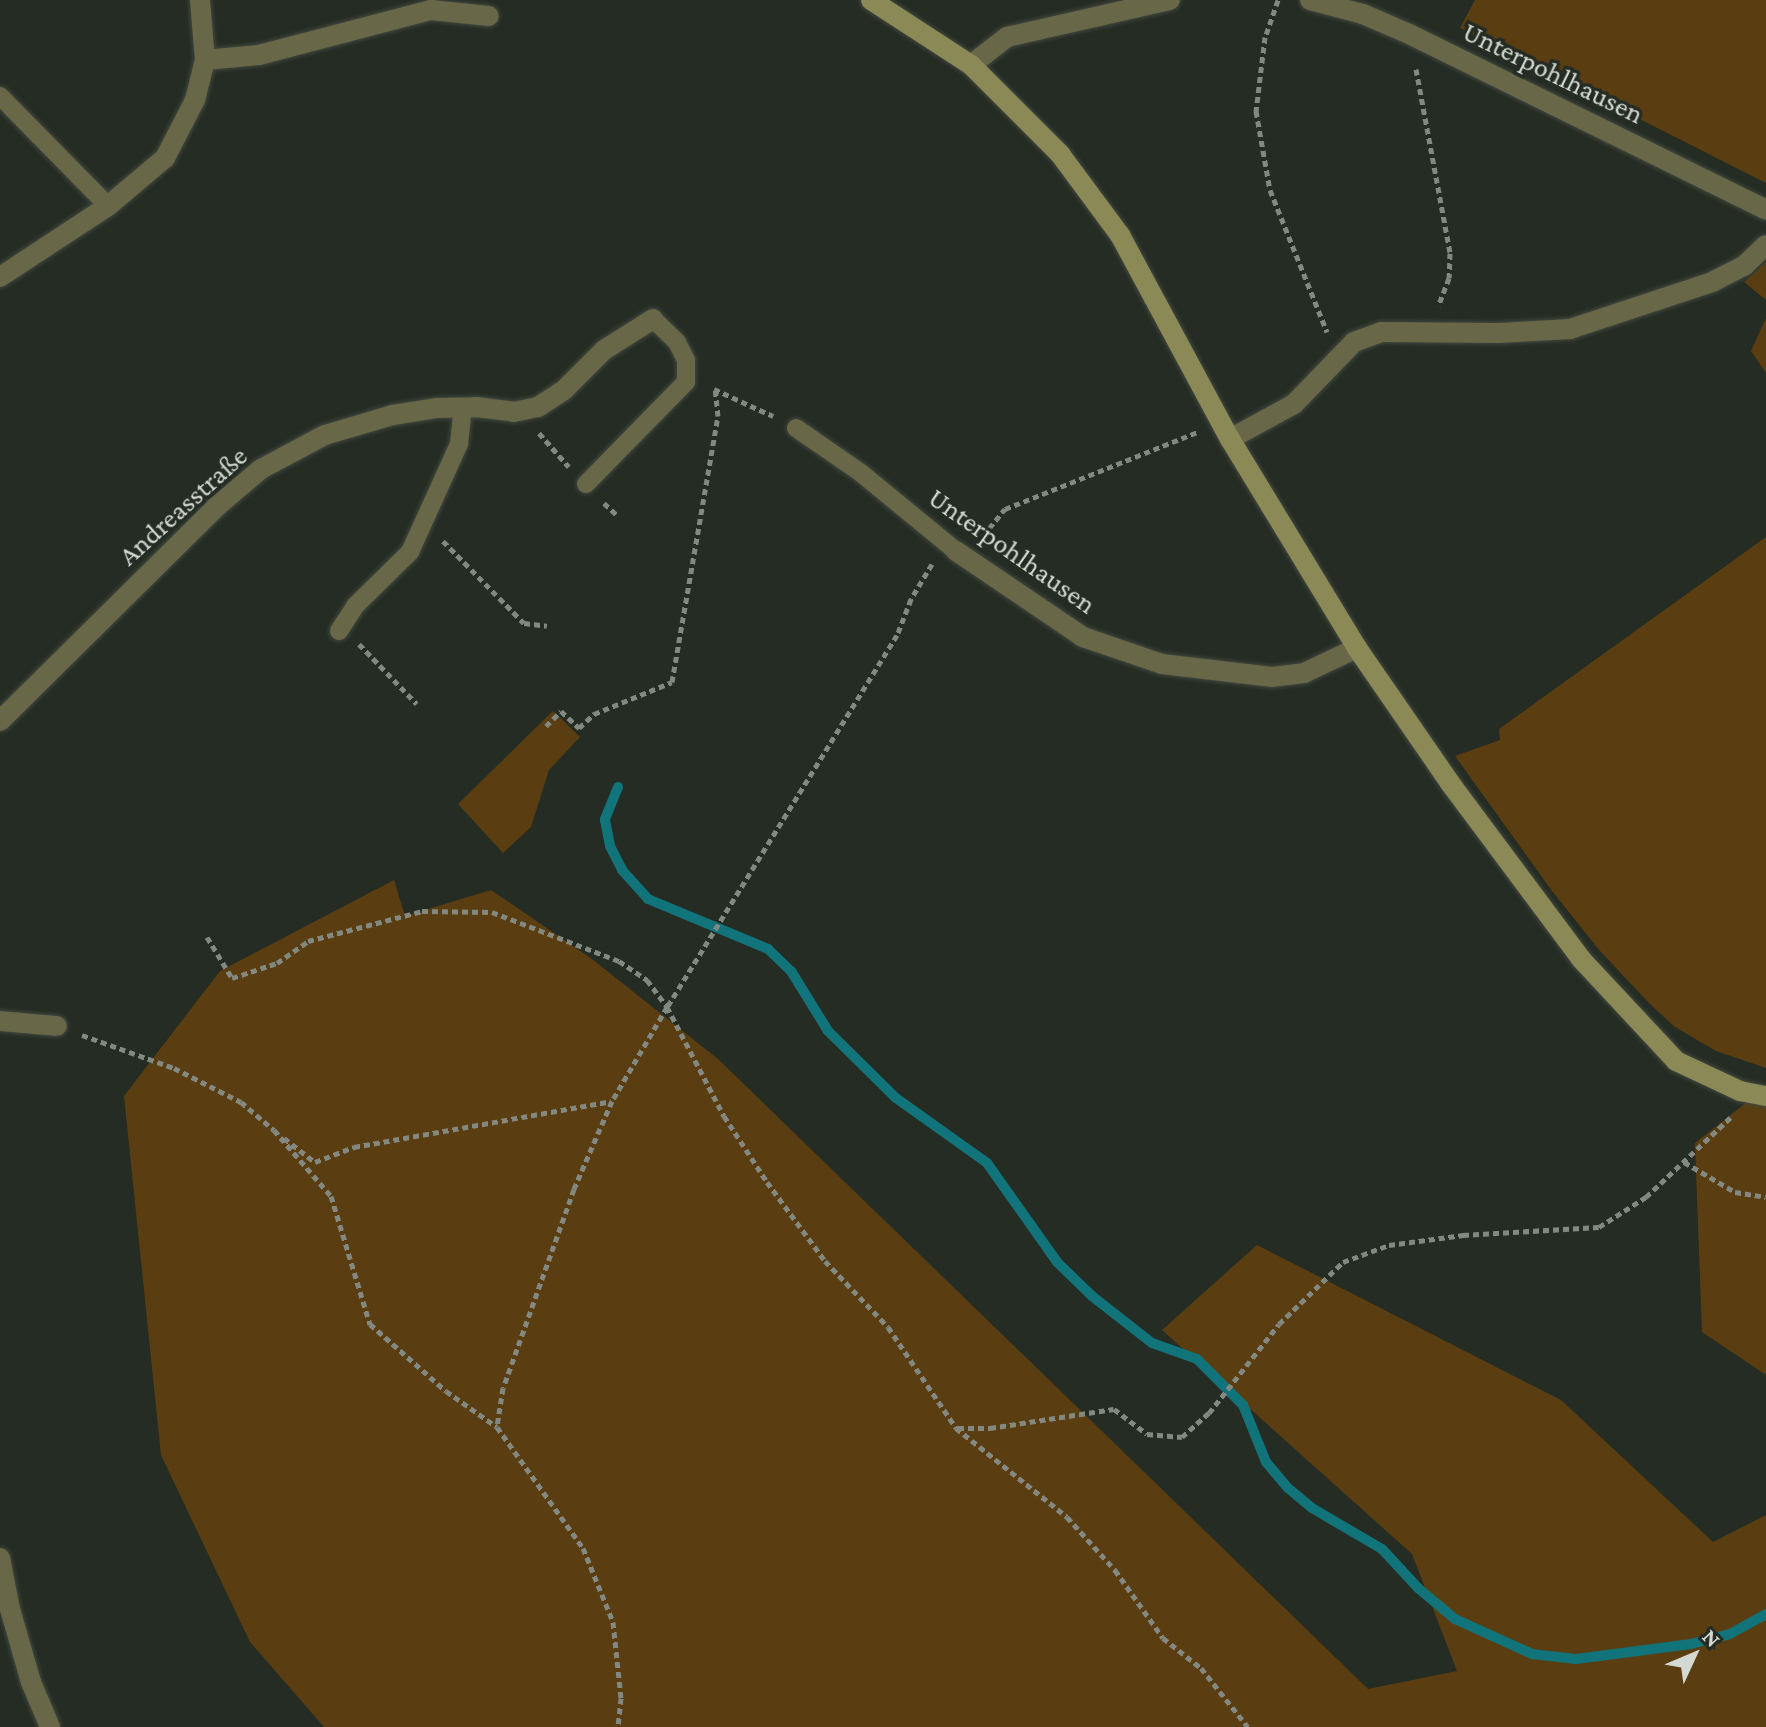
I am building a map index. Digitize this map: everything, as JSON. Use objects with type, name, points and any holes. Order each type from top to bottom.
[{"type":"street","points":[[0,277],[108,206],[165,158],[195,100],[205,60],[200,0]]},
{"type":"street","points":[[871,0],[971,65],[1060,154],[1120,235],[1230,439],[1357,648],[1450,783],[1581,959],[1676,1061],[1740,1091],[1766,1096]]},
{"type":"street","points":[[971,65],[1007,37],[1170,0]]},
{"type":"street","name":"Unterpohlhausen","points":[[1310,0],[1363,14],[1409,34],[1766,210]]},
{"type":"street","points":[[205,60],[259,55],[431,10],[489,16]]},
{"type":"street","points":[[1230,439],[1294,404],[1354,342],[1381,332],[1570,329],[1712,282],[1744,266],[1766,245]]},
{"type":"street","name":"Andreasstraße","points":[[0,721],[215,508],[261,469],[325,435],[393,415],[463,407],[514,412],[538,407],[563,391],[604,350],[653,319]]},
{"type":"street","name":"Unterpohlhausen","points":[[955,551],[1083,637],[1162,664],[1272,677],[1304,673],[1357,648]]},
{"type":"street","points":[[0,1021],[57,1026]]},
{"type":"street","points":[[0,1558],[10,1609],[31,1682],[50,1727]]},
{"type":"lane","points":[[0,96],[108,206]]},
{"type":"lane","points":[[586,484],[686,382],[686,360],[677,342],[653,319]]},
{"type":"lane","points":[[339,631],[355,606],[410,552],[459,444],[463,407]]},
{"type":"lane","name":"Unterpohlhausen","points":[[796,428],[849,463],[955,551]]},
{"type":"path","points":[[1278,0],[1265,37],[1256,111],[1270,190],[1337,357]]},
{"type":"path","points":[[1409,34],[1450,253],[1449,278],[1428,333]]},
{"type":"path","points":[[686,382],[715,389],[796,428]]},
{"type":"path","points":[[546,726],[561,711],[579,728],[594,714],[672,682],[718,416],[715,389]]},
{"type":"path","points":[[497,1427],[503,1388],[518,1343],[574,1189],[612,1101],[897,635],[911,599],[955,551],[1005,509],[1204,430],[1230,439]]},
{"type":"path","points":[[424,524],[524,623],[547,626]]},
{"type":"path","points":[[339,631],[352,637],[417,704]]},
{"type":"path","points":[[207,937],[232,978],[277,963],[308,941],[422,911],[492,912],[619,961],[647,980],[667,1007],[724,1116],[767,1182],[825,1261],[888,1327],[956,1428],[1067,1517],[1115,1570],[1163,1638],[1201,1668],[1248,1727]]},
{"type":"path","points":[[57,1026],[197,1079],[241,1102],[315,1162],[354,1147],[612,1101]]},
{"type":"path","points":[[956,1428],[990,1428],[1114,1409],[1147,1434],[1182,1437],[1209,1413],[1279,1324],[1343,1262],[1389,1245],[1463,1235],[1599,1227],[1646,1197],[1740,1109],[1740,1091]]},
{"type":"path","points":[[274,1130],[331,1196],[370,1324],[446,1391],[497,1427],[583,1548],[613,1622],[621,1698],[618,1727]]},
{"type":"path","points":[[1684,1162],[1735,1192],[1766,1197]]},
{"type":"shaded area","points":[[1475,0],[1766,0],[1766,183],[1460,28]]},
{"type":"shaded area","points":[[1766,262],[1766,300],[1744,282]]},
{"type":"shaded area","points":[[1766,318],[1766,373],[1751,351]]},
{"type":"shaded area","points":[[1766,537],[1766,1068],[1716,1051],[1675,1027],[1650,1004],[1600,951],[1552,891],[1455,756],[1500,740],[1499,729]]},
{"type":"shaded area","points":[[553,711],[580,737],[549,770],[531,827],[503,853],[458,804]]},
{"type":"shaded area","points":[[394,880],[405,916],[491,890],[592,959],[718,1059],[1368,1689],[1457,1671],[1412,1554],[1162,1330],[1257,1245],[1561,1400],[1713,1542],[1766,1515],[1766,1727],[324,1727],[250,1642],[161,1455],[124,1096],[220,971]]},
{"type":"shaded area","points":[[1766,1087],[1766,1375],[1702,1332],[1695,1143]]},
{"type":"waterway","points":[[618,787],[605,820],[610,846],[622,870],[648,899],[768,949],[791,971],[828,1031],[896,1098],[987,1163],[1057,1262],[1092,1296],[1152,1343],[1197,1359],[1243,1405],[1266,1462],[1288,1488],[1312,1508],[1382,1549],[1418,1588],[1455,1619],[1532,1654],[1576,1659],[1691,1644],[1730,1634],[1766,1614]]}]
